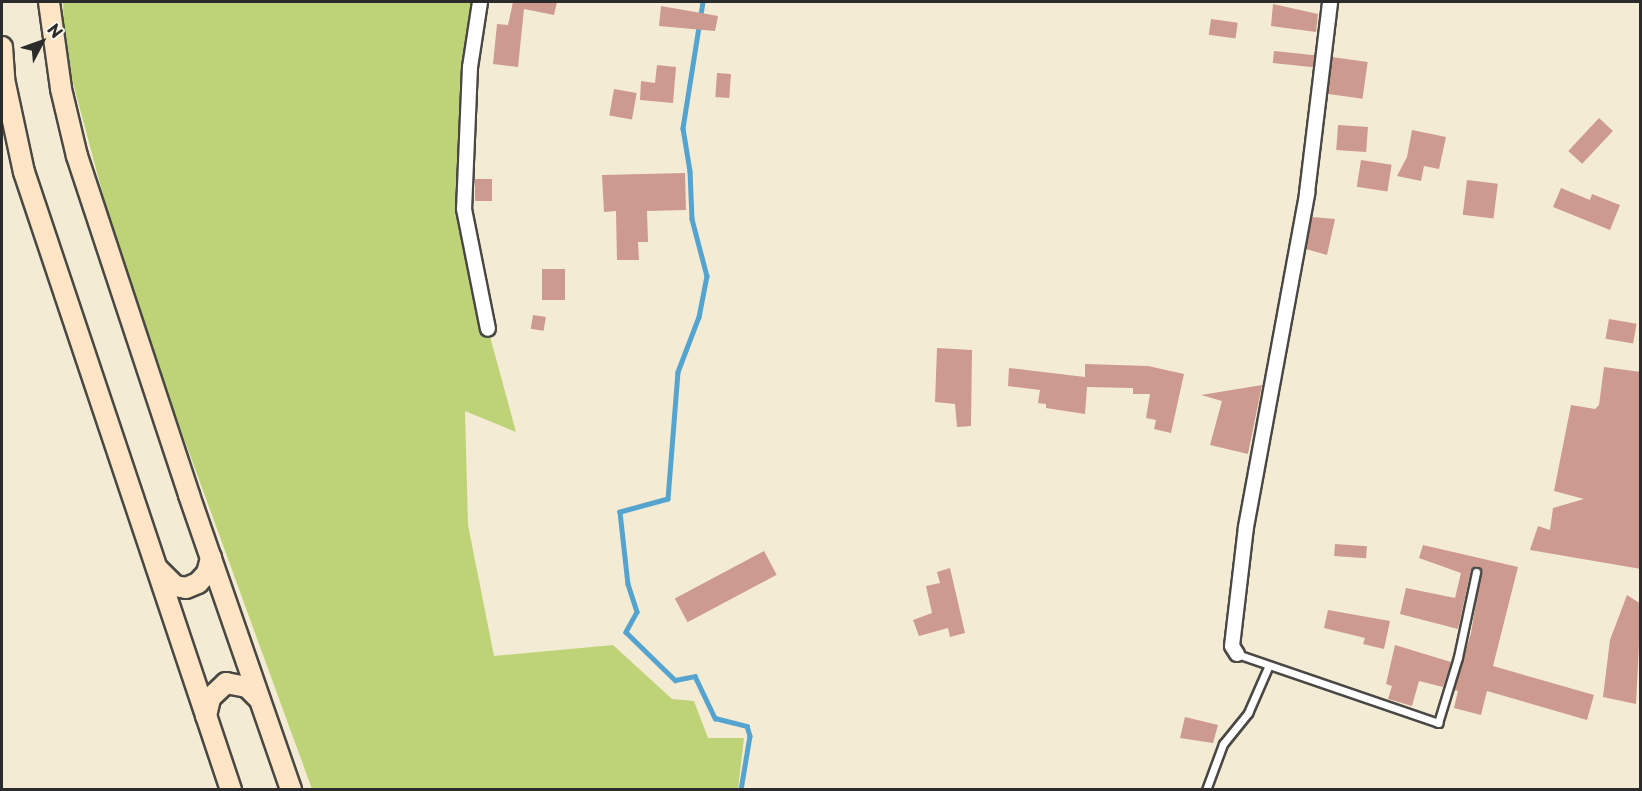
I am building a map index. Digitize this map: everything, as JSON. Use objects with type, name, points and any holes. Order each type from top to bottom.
[{"type":"street","points":[[49,2],[61,89],[77,156],[211,558],[291,789]]},
{"type":"street","points":[[480,2],[470,67],[464,209],[488,329]]},
{"type":"street","points":[[1237,654],[1232,646],[1246,527],[1307,193],[1330,2]]},
{"type":"street","points":[[2,47],[4,79],[24,172],[231,789]]},
{"type":"street","points":[[155,566],[175,586],[186,588],[198,583],[207,573],[211,558]]},
{"type":"street","points":[[206,716],[210,698],[226,683],[247,687],[259,699]]},
{"type":"lane","points":[[1237,654],[1438,723],[1458,657],[1476,572]]},
{"type":"lane","points":[[1206,789],[1223,744],[1248,713],[1269,665]]},
{"type":"green space","points":[[63,2],[480,2],[464,209],[488,329],[516,432],[465,411],[468,525],[494,656],[613,645],[672,699],[694,701],[708,738],[744,738],[738,789],[312,789],[125,277],[65,53]]},
{"type":"building","points":[[513,2],[557,2],[554,15],[524,9],[518,67],[493,64],[497,24],[508,25]]},
{"type":"building","points":[[1273,4],[1318,14],[1316,32],[1271,26]]},
{"type":"building","points":[[661,6],[718,16],[715,31],[659,26]]},
{"type":"building","points":[[1211,19],[1238,23],[1236,39],[1209,35]]},
{"type":"building","points":[[1274,51],[1315,55],[1314,67],[1273,63]]},
{"type":"building","points":[[1332,57],[1368,62],[1363,99],[1327,94]]},
{"type":"building","points":[[657,65],[676,67],[673,103],[640,100],[641,81],[655,83]]},
{"type":"building","points":[[717,73],[731,74],[729,98],[715,97]]},
{"type":"building","points":[[614,89],[637,93],[632,120],[609,116]]},
{"type":"building","points":[[1599,118],[1613,131],[1582,164],[1568,151]]},
{"type":"building","points":[[1338,125],[1368,127],[1366,152],[1336,150]]},
{"type":"building","points":[[1412,130],[1446,137],[1439,169],[1424,166],[1421,181],[1397,176],[1407,157]]},
{"type":"building","points":[[1361,160],[1392,165],[1387,192],[1357,187]]},
{"type":"building","points":[[685,173],[686,210],[647,211],[648,242],[638,242],[639,260],[617,260],[616,211],[604,212],[602,175]]},
{"type":"building","points":[[475,179],[492,179],[492,201],[475,201]]},
{"type":"building","points":[[1467,180],[1498,184],[1494,219],[1463,215]]},
{"type":"building","points":[[1561,188],[1590,200],[1592,194],[1620,205],[1610,230],[1553,207]]},
{"type":"building","points":[[1312,217],[1335,219],[1327,255],[1306,249]]},
{"type":"building","points":[[542,269],[565,269],[565,300],[542,300]]},
{"type":"building","points":[[533,315],[546,317],[544,331],[531,329]]},
{"type":"building","points":[[1609,319],[1637,324],[1633,344],[1606,339]]},
{"type":"building","points":[[937,348],[972,350],[971,426],[957,427],[955,404],[935,402]]},
{"type":"building","points":[[1085,364],[1148,366],[1184,374],[1171,433],[1154,429],[1156,420],[1146,418],[1150,394],[1133,394],[1133,388],[1087,387],[1085,414],[1046,408],[1046,404],[1038,403],[1040,390],[1008,386],[1009,368],[1085,377]]},
{"type":"building","points":[[1604,367],[1641,372],[1641,569],[1530,550],[1538,526],[1550,530],[1553,508],[1584,499],[1554,491],[1571,405],[1595,409],[1599,405]]},
{"type":"building","points":[[1262,385],[1248,454],[1210,445],[1222,401],[1201,395]]},
{"type":"building","points":[[1335,544],[1367,546],[1366,558],[1334,556]]},
{"type":"building","points":[[1423,545],[1518,567],[1493,666],[1594,695],[1587,720],[1487,691],[1481,715],[1454,708],[1458,691],[1454,690],[1471,633],[1481,571],[1477,566],[1471,570],[1458,629],[1400,614],[1406,588],[1455,598],[1461,573],[1419,558]]},
{"type":"building","points":[[764,551],[777,575],[687,622],[675,598]]},
{"type":"building","points":[[950,568],[965,633],[950,637],[948,628],[919,636],[913,620],[932,613],[926,586],[940,583],[937,572]]},
{"type":"building","points":[[1627,595],[1641,604],[1636,704],[1603,697],[1610,640]]},
{"type":"building","points":[[1328,610],[1390,621],[1384,649],[1363,644],[1365,638],[1324,628]]},
{"type":"building","points":[[1395,645],[1451,662],[1443,687],[1419,681],[1412,706],[1388,699],[1392,686],[1386,684]]},
{"type":"building","points":[[1185,717],[1218,725],[1213,743],[1180,738]]},
{"type":"waterway","points":[[703,2],[683,128],[690,171],[692,219],[707,276],[699,317],[678,372],[668,499],[620,512],[628,584],[637,612],[626,632],[675,680],[695,676],[715,718],[747,726],[750,736],[741,790]]}]
